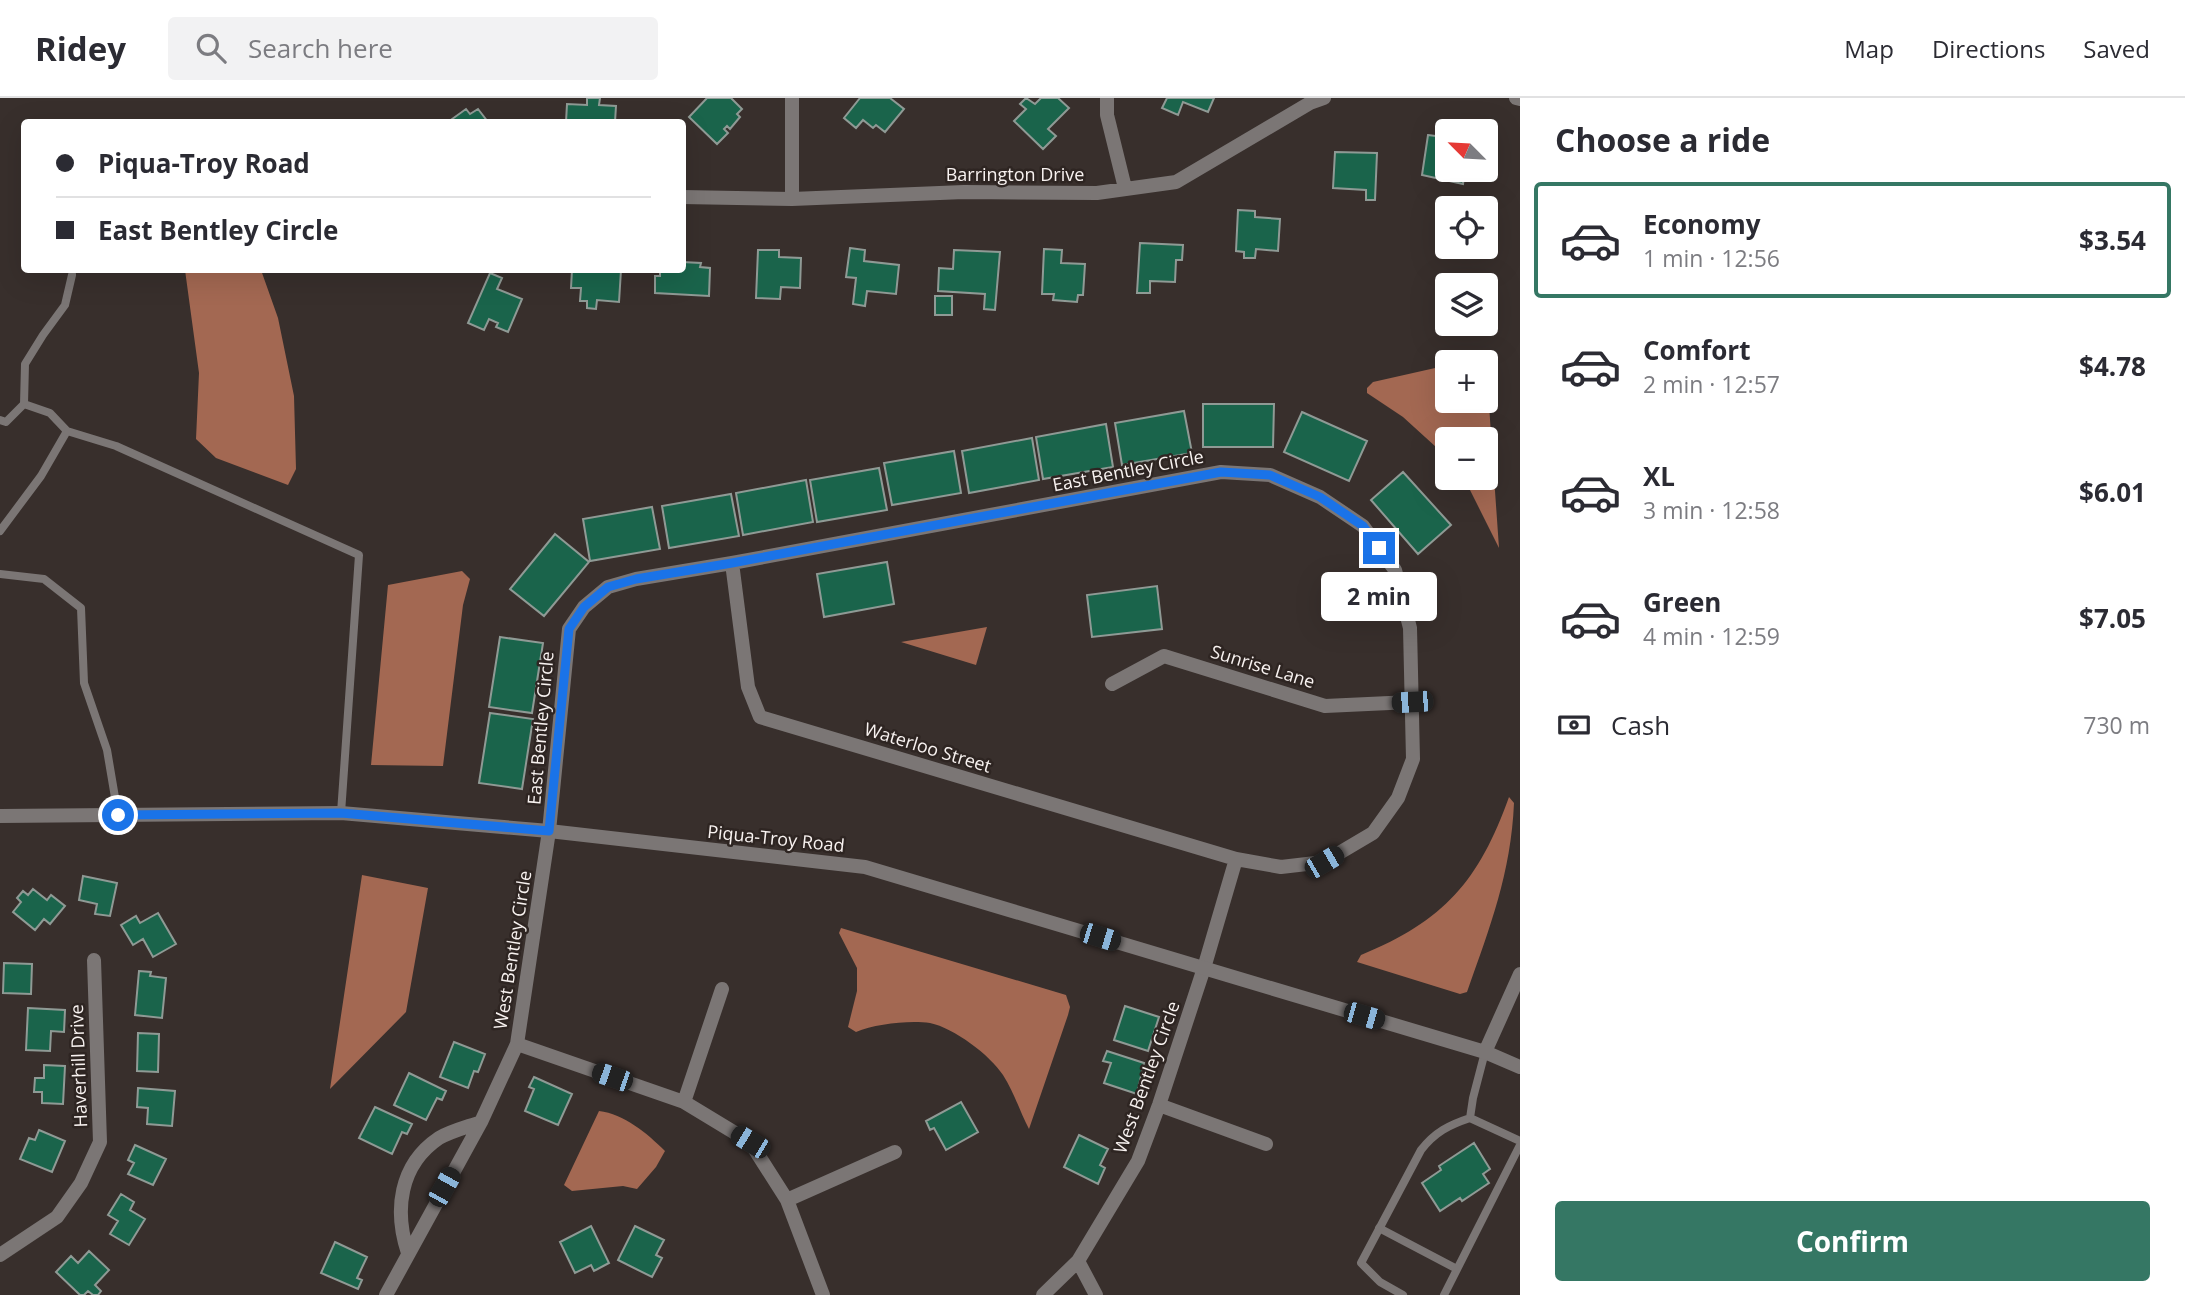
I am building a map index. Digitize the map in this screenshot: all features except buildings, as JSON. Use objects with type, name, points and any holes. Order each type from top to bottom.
[{"type":"street","points":[[792,98],[792,199]]},
{"type":"street","points":[[1107,98],[1107,115],[1125,188]]},
{"type":"street","name":"Barrington Drive","points":[[686,197],[792,199],[964,192],[1097,193],[1176,182],[1310,103],[1324,98]]},
{"type":"street","name":"East Bentley Circle","points":[[549,831],[569,629],[584,607],[608,587],[636,579],[1221,472],[1270,475],[1320,497],[1363,526],[1395,570],[1410,628],[1413,759],[1398,798],[1373,833],[1324,862],[1281,867],[1236,859]]},
{"type":"street","name":"Waterloo Street","points":[[732,563],[748,687],[760,716],[1236,859]]},
{"type":"street","name":"Sunrise Lane","points":[[1112,684],[1164,656],[1325,706],[1412,702]]},
{"type":"street","name":"Piqua-Troy Road","points":[[0,816],[341,813],[549,831],[865,867],[1485,1052],[1520,1067]]},
{"type":"street","name":"West Bentley Circle","points":[[386,1295],[481,1122],[517,1044],[549,831]]},
{"type":"street","points":[[1204,968],[1236,859]]},
{"type":"street","name":"Haverhill Drive","points":[[0,1255],[57,1217],[81,1183],[100,1143],[94,960]]},
{"type":"street","name":"West Bentley Circle","points":[[1043,1295],[1078,1261],[1138,1161],[1204,968]]},
{"type":"street","points":[[1485,1052],[1520,974]]},
{"type":"street","points":[[684,1102],[722,989]]},
{"type":"street","points":[[517,1044],[684,1102],[750,1142],[786,1200],[823,1295]]},
{"type":"street","points":[[1159,1105],[1266,1144]]},
{"type":"street","points":[[408,1253],[401,1233],[399,1207],[404,1183],[420,1157],[439,1138],[481,1122]]},
{"type":"street","points":[[786,1200],[895,1152]]},
{"type":"street","points":[[1078,1261],[1096,1295]]},
{"type":"lane","points":[[0,420],[6,422],[24,404],[25,364],[65,305],[72,275]]},
{"type":"lane","points":[[24,404],[50,413],[67,431],[116,446],[359,555],[341,813]]},
{"type":"lane","points":[[0,531],[41,475],[67,431]]},
{"type":"lane","points":[[0,574],[44,579],[82,608],[84,683],[107,750],[118,815]]},
{"type":"lane","points":[[1470,1118],[1472,1098],[1485,1052]]},
{"type":"lane","points":[[1403,1295],[1380,1282],[1362,1263],[1409,1171],[1430,1138],[1449,1125],[1470,1118],[1520,1143],[1444,1295]]},
{"type":"lane","points":[[1379,1228],[1457,1269]]},
{"type":"shaded area","points":[[185,273],[262,273],[278,318],[294,396],[296,469],[288,485],[216,458],[196,439],[199,373]]},
{"type":"shaded area","points":[[1435,368],[1435,413],[1490,413],[1491,427],[1435,427],[1435,446],[1403,417],[1367,393],[1367,388],[1373,382]]},
{"type":"shaded area","points":[[1470,490],[1495,490],[1499,548]]},
{"type":"shaded area","points":[[462,571],[470,579],[463,605],[443,766],[371,765],[388,585]]},
{"type":"shaded area","points":[[987,627],[976,665],[901,642]]},
{"type":"shaded area","points":[[1509,797],[1514,803],[1509,853],[1491,922],[1467,992],[1460,994],[1357,962],[1361,955],[1415,928],[1455,895],[1485,852]]},
{"type":"shaded area","points":[[362,875],[428,888],[406,1012],[330,1089]]},
{"type":"shaded area","points":[[841,928],[1066,995],[1070,1007],[1068,1015],[1029,1129],[997,1067],[971,1043],[950,1030],[922,1022],[882,1025],[856,1032],[848,1027],[857,991],[857,968],[839,933]]},
{"type":"shaded area","points":[[599,1111],[635,1125],[665,1151],[656,1167],[637,1189],[623,1186],[572,1191],[564,1185]]},
{"type":"route","points":[[118,815],[341,813],[549,831],[569,629],[584,607],[608,587],[636,579],[1221,472],[1270,475],[1320,497],[1363,526],[1379,548]]}]
